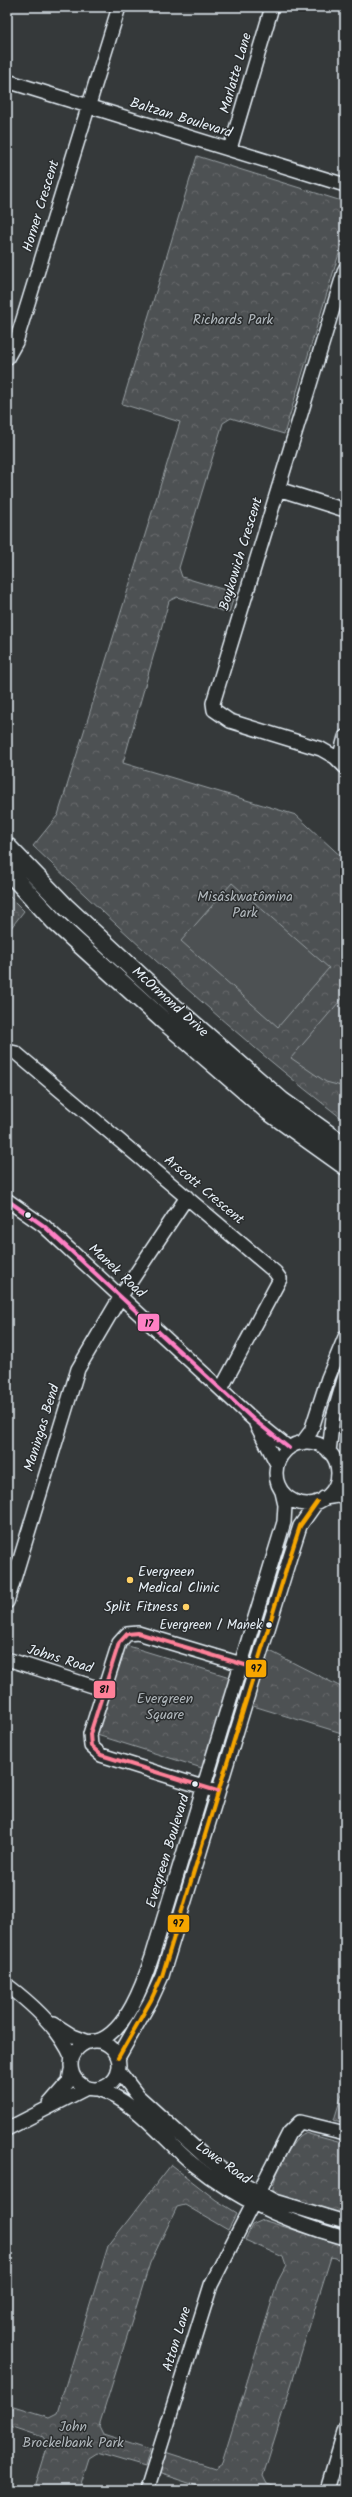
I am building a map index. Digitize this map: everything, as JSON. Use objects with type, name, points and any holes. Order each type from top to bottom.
[{"type":"main road","name":"McOrmond Drive","points":[[7,846],[65,906],[180,1012],[282,1101],[345,1146]]},
{"type":"main road","name":"McOrmond Drive","points":[[7,870],[54,921],[164,1021],[268,1111],[345,1166]]},
{"type":"street","name":"Horner Crescent","points":[[7,358],[16,342],[119,7]]},
{"type":"street","name":"Marlatte Lane","points":[[230,149],[272,7]]},
{"type":"street","name":"Baltzan Boulevard","points":[[7,81],[345,185]]},
{"type":"street","name":"Boykowich Crescent","points":[[345,269],[215,693],[214,710],[230,721],[321,749],[335,757],[345,767]]},
{"type":"street","points":[[278,489],[345,510]]},
{"type":"street","points":[[335,757],[341,752],[345,737]]},
{"type":"street","name":"Arscott Crescent","points":[[7,1051],[16,1053],[275,1272],[280,1279],[221,1390]]},
{"type":"street","name":"Maningas Bend","points":[[7,1602],[78,1369],[121,1296],[187,1197]]},
{"type":"street","name":"Manek Road","points":[[8,1201],[44,1226],[253,1419],[289,1448]]},
{"type":"street","points":[[345,1337],[331,1370],[311,1431],[302,1442],[289,1448],[277,1464],[277,1483],[282,1492],[298,1503],[345,1496]]},
{"type":"street","points":[[329,1452],[333,1416],[345,1376]]},
{"type":"street","name":"Manek Road","points":[[253,1419],[277,1464]]},
{"type":"street","points":[[7,2129],[42,2111],[92,2089],[111,2083],[118,2064],[152,2000],[162,1976],[217,1791],[300,1526],[321,1500],[335,1486],[341,1471],[329,1452],[316,1444],[302,1442]]},
{"type":"street","name":"Evergreen Boulevard","points":[[93,2042],[113,2033],[123,2020],[145,1978],[284,1522],[285,1505],[282,1492]]},
{"type":"street","points":[[217,1791],[96,1752],[92,1746],[90,1734],[119,1642],[127,1634],[132,1632],[255,1668]]},
{"type":"street","name":"Johns Road","points":[[7,1659],[104,1690]]},
{"type":"street","points":[[7,1985],[45,2019],[63,2041],[77,2081],[92,2089]]},
{"type":"street","points":[[45,2019],[73,2036],[110,2047],[118,2064]]},
{"type":"street","points":[[42,2111],[69,2082],[71,2064],[76,2051],[93,2042]]},
{"type":"street","name":"Lowe Road","points":[[118,2064],[131,2089],[203,2155],[255,2197],[289,2220],[345,2238]]},
{"type":"street","name":"Lowe Road","points":[[92,2089],[120,2098],[204,2173],[255,2197],[275,2201],[345,2222]]},
{"type":"street","name":"Atton Lane","points":[[147,2490],[205,2302],[255,2197],[289,2133],[296,2124],[300,2122],[315,2124],[345,2134]]},
{"type":"street","points":[[326,2490],[345,2429]]},
{"type":"green space","points":[[197,156],[345,202],[345,234],[284,434],[231,418],[223,423],[179,568],[182,577],[235,593],[229,613],[177,597],[169,601],[123,763],[296,815],[345,860],[345,1121],[224,1022],[108,917],[33,846],[58,815],[180,422],[122,404]]},
{"type":"green space","name":"Misâskwatômina Park","points":[[232,883],[329,968],[278,1027],[181,941]]},
{"type":"green space","points":[[7,894],[24,911],[7,933]]},
{"type":"green space","points":[[345,995],[345,1087],[326,1082],[291,1058]]},
{"type":"green space","name":"Evergreen Square","points":[[125,1645],[233,1678],[205,1769],[97,1735]]},
{"type":"green space","points":[[266,1649],[345,1689],[345,1734],[250,1705]]},
{"type":"green space","points":[[345,2084],[345,2123],[334,2120]]},
{"type":"green space","points":[[305,2133],[345,2144],[345,2216],[282,2197],[273,2191],[275,2178],[284,2159],[295,2142]]},
{"type":"green space","name":"John Brockelbank Park","points":[[171,2165],[216,2200],[237,2213],[228,2230],[185,2205],[177,2207],[150,2263],[99,2426],[103,2434],[150,2449],[145,2467],[97,2453],[89,2458],[79,2490],[34,2490],[48,2445],[43,2437],[7,2425],[7,2404],[49,2417],[57,2413],[108,2246]]},
{"type":"green space","points":[[263,2220],[345,2246],[345,2261],[331,2257],[263,2476],[267,2484],[286,2490],[210,2490],[152,2471],[159,2450],[215,2468],[222,2463],[278,2281],[286,2266],[283,2257],[245,2240],[252,2225]]},
{"type":"transit line","name":"17","points":[[7,1200],[44,1226],[253,1419],[289,1448]]},
{"type":"transit line","name":"97","points":[[118,2058],[151,2000],[162,1976],[300,1526],[317,1502]]},
{"type":"transit line","name":"81","points":[[217,1791],[101,1755],[91,1746],[90,1734],[119,1643],[127,1634],[138,1633],[255,1668]]},
{"type":"place","name":"Evergreen Medical Clinic","points":[[130,1580]]},
{"type":"place","name":"Split Fitness","points":[[186,1607]]},
{"type":"place","name":"Evergreen / Manek","points":[[269,1625]]},
{"type":"park label","name":"Richards Park","points":[[233,320]]}]
